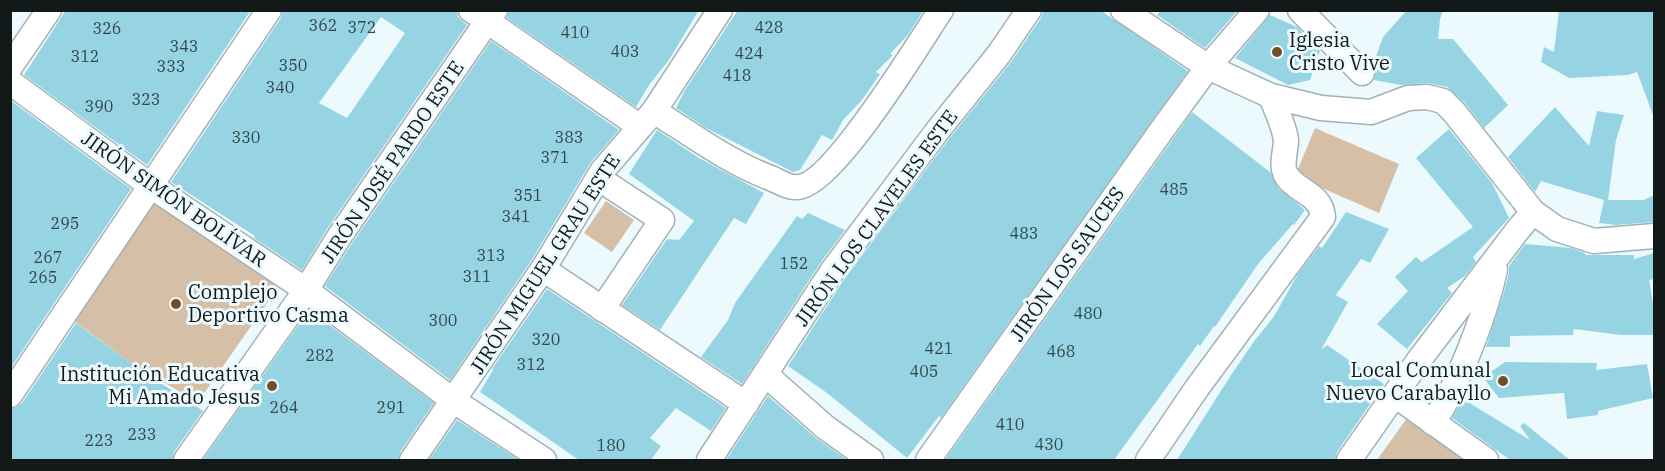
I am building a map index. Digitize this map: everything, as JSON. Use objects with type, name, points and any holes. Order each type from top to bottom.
[{"type":"street","points":[[10,67],[49,10]]},
{"type":"street","points":[[10,395],[269,10]]},
{"type":"street","name":"JIRÓN MIGUEL GRAU ESTE","points":[[412,460],[543,269],[598,178],[647,118],[720,10]]},
{"type":"street","points":[[484,14],[647,118],[757,173],[795,188],[814,181],[845,149],[874,113],[941,10]]},
{"type":"street","name":"JIRÓN LOS CLAVELES ESTE","points":[[709,460],[832,270],[999,54],[1029,10]]},
{"type":"street","points":[[1123,10],[1208,68],[1271,96],[1321,108],[1371,112],[1408,98],[1427,97],[1443,101],[1533,212],[1557,229],[1594,241],[1654,236]]},
{"type":"street","points":[[1137,10],[1155,31]]},
{"type":"street","name":"JIRÓN LOS SAUCES","points":[[928,460],[1208,68],[1257,10]]},
{"type":"street","points":[[1300,10],[1362,73]]},
{"type":"street","name":"JIRÓN JOSÉ PARDO ESTE","points":[[186,460],[306,290],[484,14]]},
{"type":"street","name":"JIRÓN SIMÓN BOLÍVAR","points":[[10,82],[151,186],[306,290],[454,401],[544,460]]},
{"type":"street","points":[[1148,460],[1197,388],[1323,217],[1323,209],[1318,201],[1299,187],[1286,173],[1284,158],[1286,141],[1283,126],[1271,96]]},
{"type":"street","points":[[598,178],[662,220],[602,309]]},
{"type":"street","points":[[1349,460],[1498,256],[1533,212]]},
{"type":"street","points":[[1433,423],[1446,404],[1478,327],[1498,256]]},
{"type":"street","points":[[543,269],[746,404]]},
{"type":"street","points":[[765,374],[825,427],[872,460]]},
{"type":"street","points":[[1395,395],[1486,460]]},
{"type":"shaded area","points":[[1315,128],[1399,164],[1379,213],[1295,176]]},
{"type":"shaded area","name":"Complejo Deportivo Casma","points":[[155,201],[279,286],[198,402],[138,368],[74,321]]},
{"type":"shaded area","points":[[606,201],[634,220],[612,252],[584,233]]},
{"type":"shaded area","points":[[1410,414],[1476,460],[1377,460]]},
{"type":"building","points":[[66,10],[251,10],[147,165],[24,75]]},
{"type":"building","points":[[283,10],[457,10],[458,17],[467,25],[327,229],[302,270],[254,238],[255,236],[171,182],[281,18]],"holes":[[[381,17],[405,33],[347,118],[319,103]]]},
{"type":"building","points":[[509,10],[699,10],[669,60],[649,85],[636,107],[507,18]]},
{"type":"building","points":[[738,10],[924,10],[907,36],[890,54],[893,55],[876,72],[880,74],[862,100],[843,120],[832,140],[822,135],[800,170],[793,172],[706,128],[676,108],[685,90]]},
{"type":"building","points":[[1044,10],[1100,10],[1188,71],[941,418],[939,416],[907,458],[827,393],[788,366],[845,278],[949,139],[1011,62]]},
{"type":"building","points":[[1161,10],[1238,10],[1205,48],[1157,15]]},
{"type":"building","points":[[1407,10],[1443,10],[1438,39],[1453,39],[1508,105],[1484,128],[1464,102],[1447,87],[1427,83],[1401,85],[1374,80],[1376,70],[1373,65],[1383,37]]},
{"type":"building","points":[[1559,10],[1654,10],[1654,115],[1637,72],[1628,75],[1569,78],[1541,62],[1544,47],[1554,52]]},
{"type":"building","name":"Iglesia Cristo Vive","points":[[1270,15],[1297,27],[1320,51],[1310,80],[1288,85],[1235,58]]},
{"type":"building","points":[[491,41],[619,130],[591,162],[531,261],[450,380],[325,286]]},
{"type":"building","points":[[10,100],[131,189],[10,369]]},
{"type":"building","points":[[1555,107],[1589,146],[1597,111],[1624,115],[1616,140],[1608,200],[1644,200],[1654,195],[1654,222],[1616,225],[1599,223],[1604,200],[1541,181],[1535,192],[1508,157]]},
{"type":"building","points":[[1192,112],[1270,172],[1279,189],[1305,210],[1258,264],[1215,327],[1200,346],[1198,344],[1114,460],[945,460]]},
{"type":"building","points":[[1449,129],[1492,183],[1509,218],[1473,257],[1476,262],[1465,276],[1447,288],[1452,293],[1407,349],[1377,324],[1408,291],[1395,277],[1416,257],[1422,262],[1473,227],[1416,158]]},
{"type":"building","points":[[657,130],[699,158],[764,193],[746,224],[734,218],[660,330],[622,305],[667,239],[679,240],[694,221],[629,174]]},
{"type":"building","points":[[1346,212],[1389,229],[1370,263],[1361,259],[1336,295],[1348,302],[1321,350],[1327,345],[1384,384],[1337,452],[1335,460],[1177,460],[1231,375],[1273,318],[1298,274],[1319,246],[1322,248]]},
{"type":"building","points":[[808,213],[845,230],[821,262],[742,384],[701,357],[728,320],[735,303],[797,216],[802,219]]},
{"type":"building","points":[[1525,244],[1571,248],[1585,255],[1634,255],[1634,259],[1654,253],[1654,279],[1649,280],[1654,308],[1654,335],[1621,335],[1574,329],[1573,335],[1510,336],[1510,347],[1486,347],[1504,292],[1509,266]]},
{"type":"building","points":[[547,289],[726,408],[711,431],[676,408],[650,438],[661,446],[651,460],[579,460],[480,392],[492,369]]},
{"type":"building","points":[[309,310],[434,403],[400,452],[398,460],[203,460]]},
{"type":"building","points":[[76,323],[203,411],[174,452],[172,460],[10,460],[10,409],[22,403]]},
{"type":"building","points":[[1505,362],[1597,363],[1596,370],[1647,364],[1653,398],[1598,411],[1598,415],[1567,419],[1564,393],[1499,398],[1483,377]]},
{"type":"building","points":[[768,396],[816,438],[847,460],[726,460]]},
{"type":"building","points":[[1463,399],[1530,440],[1520,426],[1524,423],[1570,460],[1510,460],[1452,418]]},
{"type":"building","points":[[457,420],[519,460],[429,460]]},
{"type":"place","name":"Iglesia Cristo Vive","points":[[1277,52]]},
{"type":"place","name":"Complejo Deportivo Casma","points":[[176,304]]},
{"type":"place","name":"Local Comunal Nuevo Carabayllo","points":[[1503,381]]},
{"type":"place","name":"Institución Educativa Mi Amado Jesus","points":[[272,386]]}]
